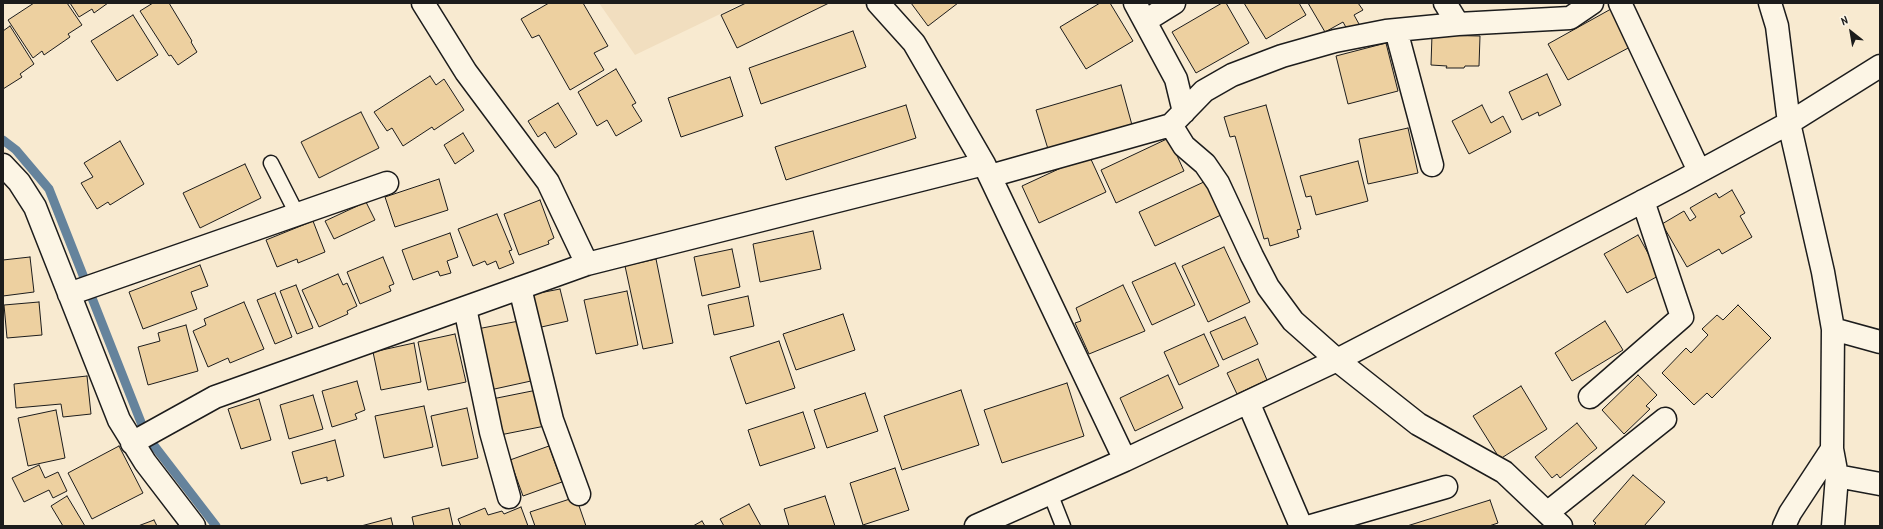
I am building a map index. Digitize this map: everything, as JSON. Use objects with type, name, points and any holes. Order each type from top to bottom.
[{"type":"street","points":[[423,3],[466,72],[548,182],[587,264]]},
{"type":"street","points":[[878,3],[914,43],[987,170],[1125,460]]},
{"type":"street","points":[[1174,3],[1140,12],[1176,79],[1178,118],[1184,146],[1205,164],[1218,183],[1252,256],[1268,286],[1293,320],[1337,360],[1418,424],[1504,472],[1554,519],[1665,419]]},
{"type":"street","points":[[1445,3],[1458,24]]},
{"type":"street","points":[[142,438],[215,397],[587,264],[987,170],[1178,118],[1204,91],[1232,75],[1282,56],[1336,41],[1396,30],[1458,24],[1570,18],[1592,3]]},
{"type":"street","points":[[1620,3],[1699,171]]},
{"type":"street","points":[[1770,3],[1778,26],[1789,123],[1824,272],[1833,329],[1832,449],[1836,476],[1833,526]]},
{"type":"street","points":[[1396,30],[1432,165]]},
{"type":"street","points":[[976,526],[1125,460],[1337,360],[1643,201],[1789,123],[1880,66]]},
{"type":"street","points":[[3,165],[19,182],[35,207],[80,290],[120,420],[142,438],[194,526]]},
{"type":"street","points":[[80,290],[387,183]]},
{"type":"street","points":[[1590,397],[1682,316],[1643,201]]},
{"type":"street","points":[[520,288],[552,420],[579,494]]},
{"type":"street","points":[[465,308],[491,432],[509,497]]},
{"type":"street","points":[[1833,329],[1880,342]]},
{"type":"street","points":[[1248,402],[1301,526]]},
{"type":"street","points":[[1784,526],[1790,513],[1832,449]]},
{"type":"street","points":[[1836,476],[1880,484]]},
{"type":"street","points":[[1311,526],[1446,487]]},
{"type":"lane","points":[[271,163],[297,214]]},
{"type":"lane","points":[[1050,493],[1063,526]]},
{"type":"shaded area","points":[[599,3],[743,3],[635,55]]},
{"type":"building","points":[[34,3],[67,3],[82,25],[68,34],[70,37],[44,55],[42,51],[33,58],[8,20]]},
{"type":"building","points":[[70,3],[108,3],[94,13],[92,9],[79,17]]},
{"type":"building","points":[[153,3],[169,3],[197,52],[178,65],[171,55],[169,56],[140,11]]},
{"type":"building","points":[[549,3],[583,3],[608,46],[594,53],[604,70],[570,90],[539,35],[532,38],[521,19]]},
{"type":"building","points":[[746,3],[829,3],[737,48],[721,15]]},
{"type":"building","points":[[911,3],[958,3],[928,26]]},
{"type":"building","points":[[1100,3],[1110,3],[1133,41],[1086,69],[1060,27]]},
{"type":"building","points":[[1222,3],[1226,3],[1249,43],[1196,73],[1172,32]]},
{"type":"building","points":[[1244,3],[1299,3],[1306,15],[1266,39]]},
{"type":"building","points":[[1308,3],[1358,3],[1363,10],[1354,15],[1359,24],[1348,31],[1343,22],[1325,32]]},
{"type":"building","points":[[1611,9],[1632,46],[1568,80],[1548,44]]},
{"type":"building","points":[[133,15],[158,55],[117,81],[91,41]]},
{"type":"building","points":[[10,26],[34,64],[20,74],[22,77],[3,89],[3,31]]},
{"type":"building","points":[[853,31],[866,67],[761,104],[749,68]]},
{"type":"building","points":[[1432,35],[1480,36],[1479,66],[1446,68],[1447,66],[1431,65]]},
{"type":"building","points":[[1386,43],[1398,91],[1348,104],[1336,56]]},
{"type":"building","points":[[616,69],[636,103],[632,105],[642,121],[616,136],[607,120],[597,126],[578,92]]},
{"type":"building","points":[[1547,74],[1561,105],[1539,116],[1538,112],[1522,120],[1509,92]]},
{"type":"building","points":[[430,76],[436,85],[444,79],[464,110],[434,130],[432,127],[403,146],[392,128],[387,131],[374,112]]},
{"type":"building","points":[[730,77],[743,116],[681,137],[668,98]]},
{"type":"building","points":[[1121,85],[1132,125],[1048,149],[1036,110]]},
{"type":"building","points":[[558,103],[577,134],[555,148],[545,132],[538,137],[528,121]]},
{"type":"building","points":[[906,105],[916,138],[786,180],[775,147]]},
{"type":"building","points":[[1266,105],[1301,229],[1297,230],[1299,237],[1270,246],[1268,238],[1264,239],[1235,136],[1230,137],[1224,117]]},
{"type":"building","points":[[1482,105],[1491,123],[1503,116],[1511,132],[1469,154],[1452,121]]},
{"type":"building","points":[[361,112],[379,148],[319,178],[301,142]]},
{"type":"building","points":[[1408,128],[1418,173],[1368,184],[1359,139]]},
{"type":"building","points":[[463,133],[474,151],[455,164],[444,145]]},
{"type":"building","points":[[1169,138],[1184,171],[1116,203],[1101,170]]},
{"type":"building","points":[[120,141],[144,184],[110,205],[108,202],[97,209],[81,183],[93,177],[84,163]]},
{"type":"building","points":[[1089,155],[1106,192],[1039,223],[1022,186]]},
{"type":"building","points":[[1358,161],[1368,201],[1316,215],[1311,196],[1306,197],[1300,176]]},
{"type":"building","points":[[245,164],[261,198],[200,228],[183,193]]},
{"type":"building","points":[[439,179],[448,210],[395,227],[385,197]]},
{"type":"building","points":[[1206,181],[1221,215],[1155,246],[1139,212]]},
{"type":"building","points":[[1732,190],[1745,213],[1740,216],[1752,237],[1722,254],[1719,249],[1687,267],[1662,224],[1684,211],[1690,221],[1696,217],[1690,208],[1716,193],[1719,198]]},
{"type":"building","points":[[540,200],[554,238],[548,241],[549,244],[519,255],[504,214]]},
{"type":"building","points":[[366,202],[375,220],[334,239],[325,221]]},
{"type":"building","points":[[497,214],[512,250],[509,251],[514,263],[499,269],[496,261],[487,265],[485,261],[473,266],[458,229]]},
{"type":"building","points":[[313,221],[325,252],[298,263],[297,259],[277,267],[266,240]]},
{"type":"building","points":[[813,231],[821,269],[760,282],[753,244]]},
{"type":"building","points":[[450,233],[458,257],[447,261],[451,273],[440,276],[438,271],[413,280],[402,250]]},
{"type":"building","points":[[1638,235],[1660,275],[1627,293],[1604,254]]},
{"type":"building","points":[[1224,247],[1250,302],[1208,322],[1182,266]]},
{"type":"building","points":[[732,249],[740,287],[702,296],[694,257]]},
{"type":"building","points":[[30,257],[34,292],[3,296],[3,260]]},
{"type":"building","points":[[383,257],[394,284],[389,286],[391,291],[360,304],[347,272]]},
{"type":"building","points":[[656,259],[673,343],[643,349],[625,266]]},
{"type":"building","points":[[1175,263],[1195,305],[1152,325],[1132,282]]},
{"type":"building","points":[[200,265],[208,286],[191,292],[197,309],[143,329],[129,292]]},
{"type":"building","points":[[338,274],[343,285],[347,283],[357,306],[347,311],[348,314],[319,327],[302,290]]},
{"type":"building","points":[[296,285],[313,328],[297,334],[280,291]]},
{"type":"building","points":[[1123,285],[1145,331],[1089,354],[1075,323],[1081,321],[1076,308]]},
{"type":"building","points":[[560,289],[568,321],[537,328],[529,295]]},
{"type":"building","points":[[627,291],[638,345],[596,354],[584,300]]},
{"type":"building","points":[[275,293],[292,337],[275,344],[257,300]]},
{"type":"building","points":[[748,296],[754,326],[714,335],[708,305]]},
{"type":"building","points":[[39,302],[42,335],[7,338],[4,305]]},
{"type":"building","points":[[244,302],[264,349],[230,363],[228,358],[208,367],[193,331],[206,325],[204,319]]},
{"type":"building","points":[[1738,305],[1771,338],[1712,398],[1707,393],[1694,405],[1662,373],[1686,348],[1691,353],[1708,335],[1702,329],[1717,315],[1723,320]]},
{"type":"building","points":[[843,314],[855,350],[796,370],[783,334]]},
{"type":"building","points":[[1245,317],[1258,344],[1223,360],[1210,332]]},
{"type":"building","points":[[519,321],[531,381],[490,390],[477,329]]},
{"type":"building","points":[[1605,321],[1623,350],[1572,381],[1555,353]]},
{"type":"building","points":[[186,325],[198,371],[148,385],[138,347],[160,341],[158,333]]},
{"type":"building","points":[[455,334],[466,382],[428,390],[418,342]]},
{"type":"building","points":[[1204,334],[1219,366],[1179,385],[1164,352]]},
{"type":"building","points":[[779,341],[795,388],[746,404],[730,357]]},
{"type":"building","points":[[414,343],[421,382],[381,390],[373,352]]},
{"type":"building","points":[[1258,359],[1267,380],[1237,394],[1227,373]]},
{"type":"building","points":[[1168,375],[1183,408],[1135,431],[1120,398]]},
{"type":"building","points":[[1638,375],[1657,395],[1646,406],[1650,409],[1624,434],[1602,410]]},
{"type":"building","points":[[87,376],[91,414],[63,417],[61,404],[16,408],[14,384]]},
{"type":"building","points":[[357,381],[365,410],[355,414],[357,419],[332,427],[322,391]]},
{"type":"building","points":[[1067,383],[1084,436],[1002,463],[984,410]]},
{"type":"building","points":[[1521,386],[1547,429],[1500,459],[1473,416]]},
{"type":"building","points":[[537,390],[545,426],[500,435],[492,399]]},
{"type":"building","points":[[961,390],[979,445],[902,470],[884,416]]},
{"type":"building","points":[[865,393],[878,431],[827,448],[814,410]]},
{"type":"building","points":[[313,395],[323,429],[289,439],[280,405]]},
{"type":"building","points":[[259,399],[271,440],[241,449],[228,409]]},
{"type":"building","points":[[424,406],[433,447],[384,458],[375,416]]},
{"type":"building","points":[[467,408],[478,458],[442,466],[431,416]]},
{"type":"building","points":[[56,410],[65,458],[28,466],[18,418]]},
{"type":"building","points":[[803,412],[815,448],[760,466],[748,430]]},
{"type":"building","points":[[1577,423],[1597,448],[1560,478],[1557,474],[1552,478],[1535,457]]},
{"type":"building","points":[[335,440],[344,476],[327,481],[327,477],[301,484],[292,452]]},
{"type":"building","points":[[119,446],[143,493],[92,519],[68,473]]},
{"type":"building","points":[[549,446],[562,482],[523,496],[510,460]]},
{"type":"building","points":[[39,465],[45,478],[58,472],[67,491],[53,498],[49,490],[24,502],[12,478]]},
{"type":"building","points":[[895,468],[909,510],[863,525],[850,483]]},
{"type":"building","points":[[1633,475],[1665,502],[1644,526],[1593,526],[1596,523],[1593,521]]},
{"type":"building","points":[[67,496],[85,526],[63,526],[51,506]]},
{"type":"building","points":[[825,496],[835,526],[789,526],[784,509]]},
{"type":"building","points":[[576,497],[586,526],[535,526],[530,512]]},
{"type":"building","points":[[1490,500],[1498,523],[1489,526],[1407,526]]},
{"type":"building","points":[[749,504],[761,526],[724,526],[720,519]]},
{"type":"building","points":[[521,507],[528,526],[461,526],[458,519],[485,508],[488,515],[502,511],[504,514]]},
{"type":"building","points":[[449,508],[453,526],[414,526],[412,517]]},
{"type":"building","points":[[391,518],[393,526],[361,526]]},
{"type":"building","points":[[154,520],[157,526],[138,526]]},
{"type":"building","points":[[702,521],[705,526],[693,526]]},
{"type":"waterway","points":[[3,140],[16,150],[49,189],[146,435],[216,526]]}]
